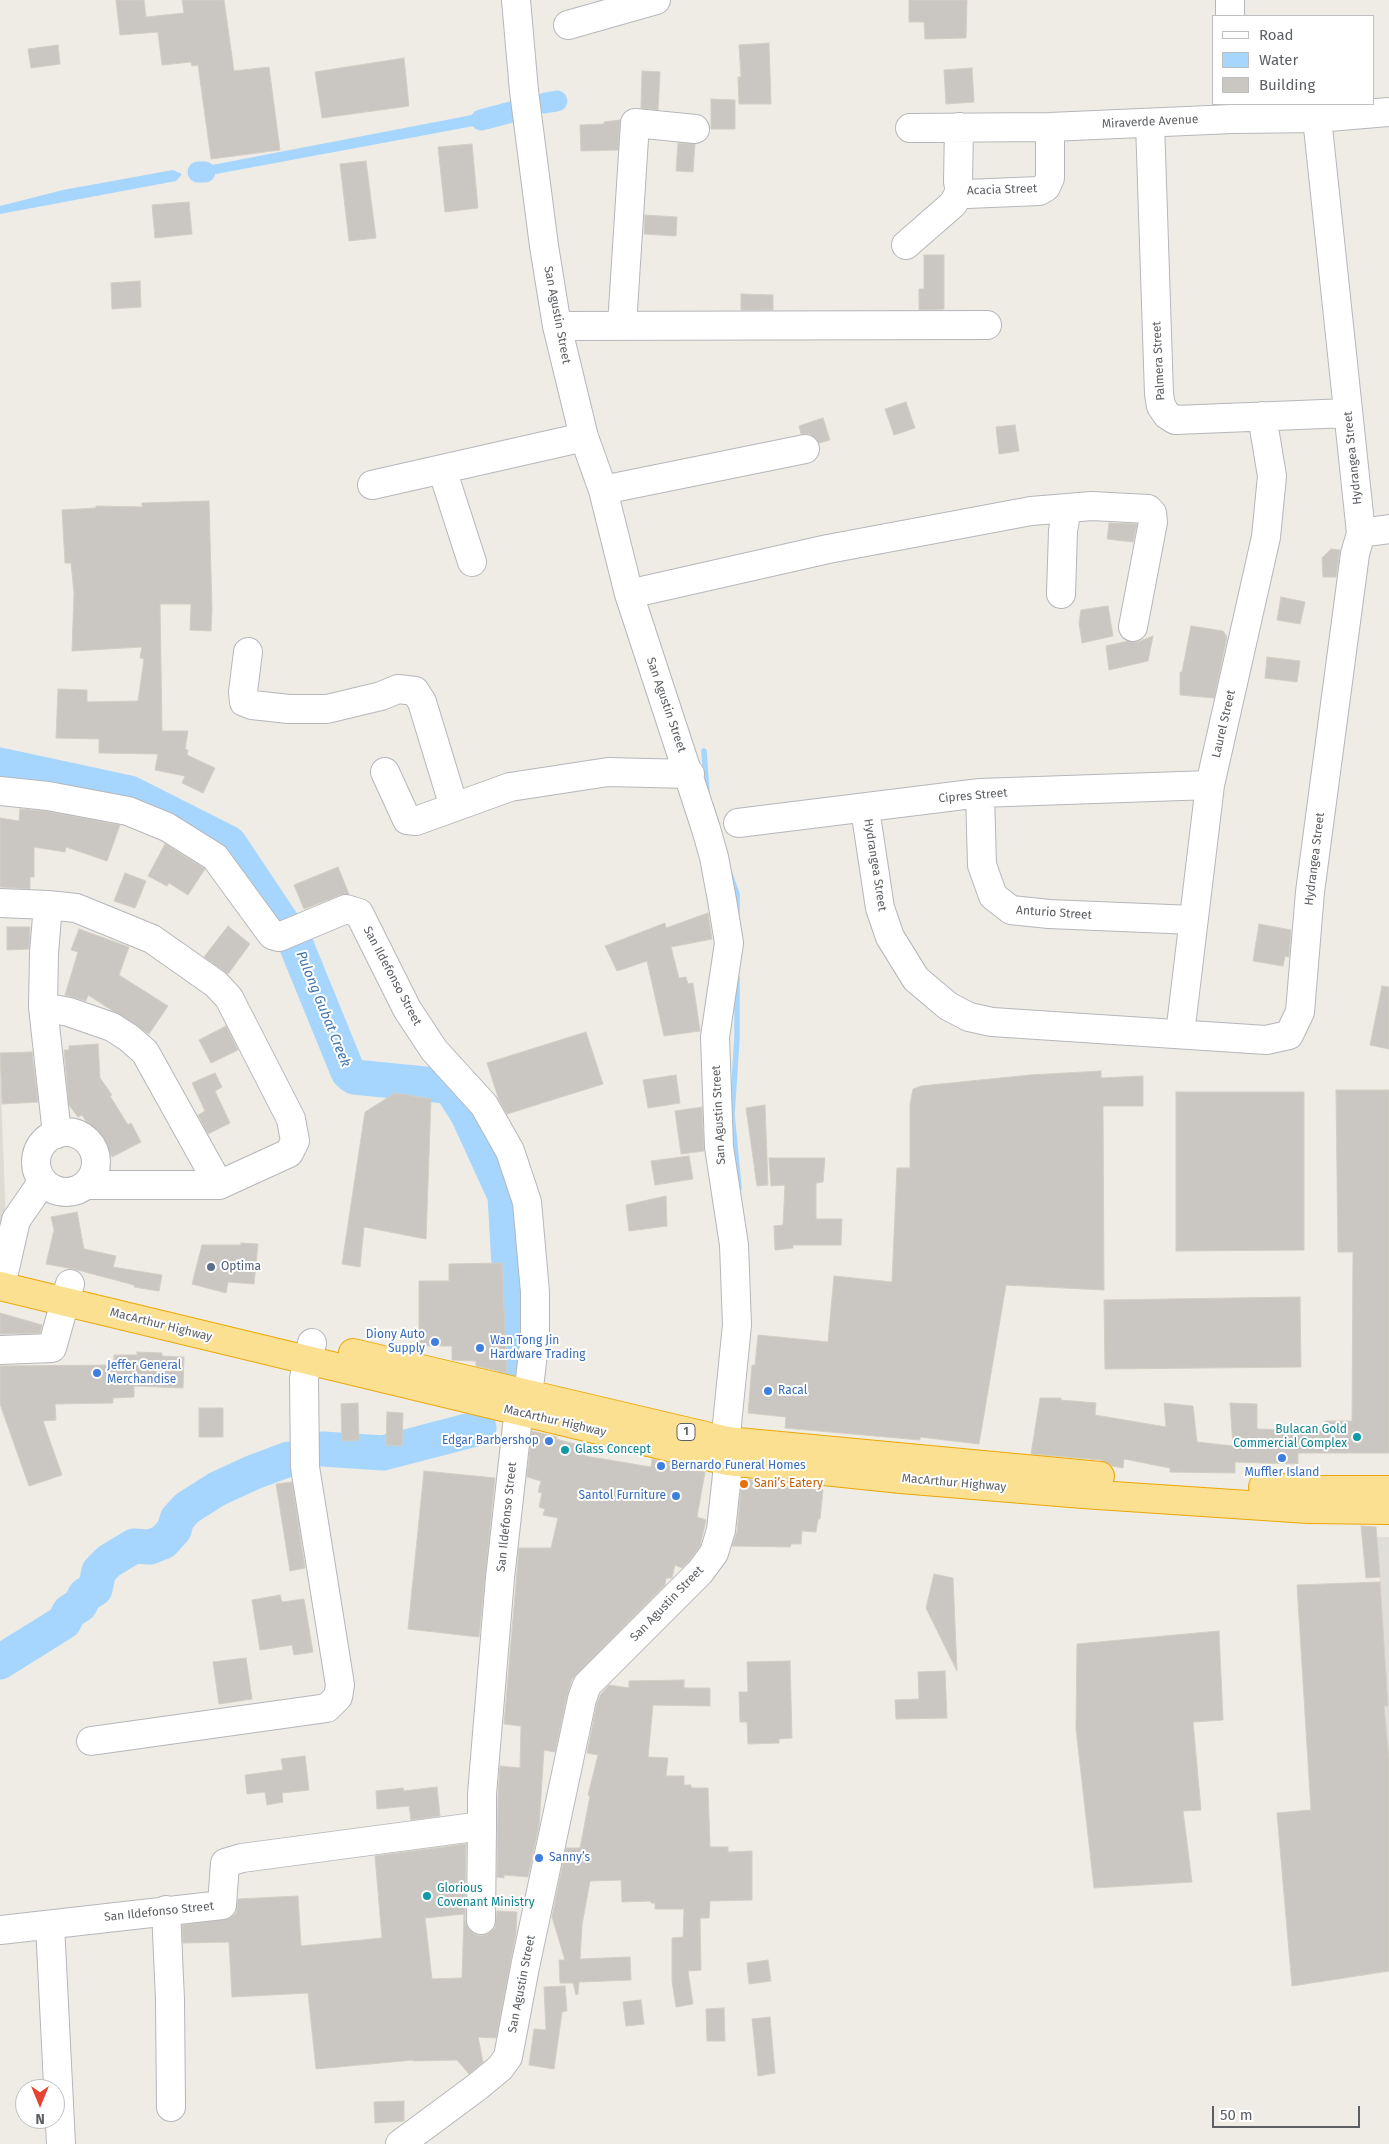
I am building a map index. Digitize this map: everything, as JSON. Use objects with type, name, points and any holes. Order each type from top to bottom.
[{"type":"highway","name":"MacArthur Highway","points":[[1,1277],[727,1451],[901,1479],[1084,1494],[1308,1509],[1389,1510]]},
{"type":"highway","name":"MacArthur Highway","points":[[727,1451],[1309,1490],[1389,1490]]},
{"type":"street","name":"San Agustin Street","points":[[400,2144],[483,2082],[500,2068],[508,2057],[524,1967],[582,1700],[587,1685],[700,1572],[714,1553],[721,1530],[737,1325],[734,1245],[719,1147],[715,1037],[729,943],[714,857],[690,774],[668,718],[629,594],[603,490],[584,437],[557,326],[544,246],[525,101],[516,0]]},
{"type":"street","points":[[568,25],[602,7],[656,0]]},
{"type":"street","name":"Miraverde Avenue","points":[[910,128],[1050,127],[1150,122],[1232,111],[1317,118],[1389,112]]},
{"type":"street","name":"Hydrangea Street","points":[[866,809],[880,908],[890,937],[916,979],[948,1006],[969,1017],[992,1022],[1266,1040],[1289,1035],[1300,1012],[1310,892],[1355,554],[1361,533],[1317,118]]},
{"type":"street","name":"Palmera Street","points":[[1150,122],[1161,406],[1167,415],[1175,420],[1348,413]]},
{"type":"street","points":[[622,325],[635,123],[695,129]]},
{"type":"street","name":"Acacia Street","points":[[959,128],[958,182],[960,191],[968,194],[1038,191],[1046,187],[1050,178],[1050,127]]},
{"type":"street","points":[[906,245],[954,204],[960,191]]},
{"type":"street","points":[[557,326],[987,325]]},
{"type":"street","name":"Laurel Street","points":[[1180,1034],[1210,785],[1266,537],[1272,476],[1262,416]]},
{"type":"street","points":[[372,485],[584,437]]},
{"type":"street","points":[[603,490],[805,450]]},
{"type":"street","points":[[442,470],[472,562]]},
{"type":"street","points":[[629,594],[828,549],[1030,511],[1092,506],[1138,508],[1148,509],[1152,513],[1153,522],[1132,627]]},
{"type":"street","points":[[1060,594],[1063,531],[1067,508]]},
{"type":"street","points":[[1361,533],[1389,530]]},
{"type":"street","points":[[248,652],[243,692],[244,702],[252,705],[289,709],[327,709],[381,696],[398,689],[415,691],[422,702],[454,807]]},
{"type":"street","points":[[385,772],[407,820],[416,821],[510,786],[608,772],[690,774]]},
{"type":"street","name":"Cipres Street","points":[[738,823],[866,809],[980,793],[1210,785]]},
{"type":"street","name":"San Ildefonso Street","points":[[0,791],[48,796],[128,811],[167,828],[215,857],[272,935],[291,933],[346,909],[359,913],[407,1009],[434,1050],[484,1105],[510,1152],[527,1202],[535,1292],[535,1336],[530,1379],[523,1403],[500,1578],[482,1794],[482,1826],[242,1858],[225,1863],[222,1905],[0,1930]]},
{"type":"street","name":"Anturio Street","points":[[980,793],[982,866],[993,896],[1011,910],[1049,914],[1193,920]]},
{"type":"street","points":[[0,903],[76,908],[152,939],[216,984],[230,998],[291,1119],[295,1141],[289,1153],[219,1185],[86,1184]]},
{"type":"street","points":[[48,905],[44,953],[43,1007],[57,1134]]},
{"type":"street","points":[[43,1007],[69,1012],[112,1027],[145,1052],[219,1185]]},
{"type":"street","points":[[63,1132],[74,1133],[85,1138],[92,1146],[96,1160],[95,1170],[86,1184],[77,1190],[69,1192],[58,1191],[43,1181],[38,1172],[36,1162],[38,1150],[44,1141],[57,1134],[63,1132]]},
{"type":"street","points":[[1,1277],[16,1220],[43,1181]]},
{"type":"street","points":[[0,1350],[52,1348],[68,1293]]},
{"type":"street","points":[[91,1741],[327,1708],[338,1697],[340,1685],[305,1467],[304,1378],[310,1352]]},
{"type":"street","points":[[480,1920],[482,1826]]},
{"type":"street","points":[[166,1910],[170,2000],[171,2107]]},
{"type":"street","points":[[50,1925],[61,2144]]},
{"type":"shaded area","points":[[0,1068],[6,1223],[0,1222]]},
{"type":"shaded area","points":[[1377,1537],[1389,1537],[1389,1759],[1381,1706],[1388,1706]]},
{"type":"water","points":[[472,115],[481,120],[474,126],[216,174],[205,172],[212,165]]},
{"type":"water","points":[[173,170],[182,174],[176,181],[0,214],[0,206],[63,190]]},
{"type":"building","points":[[116,0],[144,0],[146,17],[184,13],[182,0],[224,0],[234,71],[269,67],[280,150],[211,159],[198,65],[192,66],[191,62],[162,65],[158,32],[120,35]]},
{"type":"building","points":[[909,0],[967,0],[966,38],[925,39],[924,22],[909,22]]},
{"type":"building","points":[[769,43],[771,104],[739,104],[738,77],[741,77],[739,45]]},
{"type":"building","points":[[58,45],[60,64],[31,68],[28,49]]},
{"type":"building","points":[[404,58],[409,106],[322,118],[315,72]]},
{"type":"building","points":[[972,68],[974,102],[946,104],[944,70]]},
{"type":"building","points":[[642,71],[660,72],[658,110],[641,108]]},
{"type":"building","points":[[711,99],[735,100],[735,129],[711,129]]},
{"type":"building","points":[[620,120],[618,150],[581,151],[580,125],[604,124],[604,122]]},
{"type":"building","points":[[678,143],[695,144],[693,172],[676,171]]},
{"type":"building","points":[[472,144],[478,208],[445,212],[438,147]]},
{"type":"building","points":[[366,161],[376,238],[349,241],[340,164]]},
{"type":"building","points":[[189,202],[192,234],[155,238],[152,205]]},
{"type":"building","points":[[645,215],[677,217],[676,236],[644,234]]},
{"type":"building","points":[[924,255],[944,255],[944,309],[919,310],[919,289],[924,289]]},
{"type":"building","points":[[140,281],[141,307],[112,309],[111,283]]},
{"type":"building","points":[[741,294],[773,295],[773,310],[741,310]]},
{"type":"building","points":[[906,402],[915,428],[894,435],[885,409]]},
{"type":"building","points":[[823,418],[830,440],[819,443],[810,434],[801,434],[799,426]]},
{"type":"building","points":[[1015,425],[1019,451],[999,454],[996,427]]},
{"type":"building","points":[[209,501],[211,631],[190,630],[191,604],[160,604],[162,731],[188,731],[185,749],[188,750],[187,755],[215,768],[203,793],[182,783],[185,776],[155,770],[158,754],[99,753],[99,739],[56,738],[58,689],[87,690],[87,702],[138,701],[144,659],[140,658],[142,647],[72,651],[74,593],[71,563],[65,563],[62,510],[96,508],[96,506],[142,507],[142,503]]},
{"type":"building","points":[[1109,523],[1137,524],[1133,542],[1107,539]]},
{"type":"building","points":[[1331,549],[1340,550],[1336,577],[1323,577],[1322,558]]},
{"type":"building","points":[[1281,597],[1305,602],[1300,624],[1277,620]]},
{"type":"building","points":[[1108,606],[1113,636],[1082,643],[1079,623],[1081,610]]},
{"type":"building","points":[[1191,626],[1223,631],[1227,637],[1214,698],[1180,695],[1180,672],[1182,672]]},
{"type":"building","points":[[1153,636],[1148,661],[1109,670],[1106,646],[1128,641],[1138,642]]},
{"type":"building","points":[[1267,657],[1300,661],[1297,682],[1265,678]]},
{"type":"building","points":[[20,809],[46,811],[120,825],[107,861],[66,847],[65,852],[34,847],[34,877],[30,877],[30,889],[0,887],[0,818],[19,821]]},
{"type":"building","points":[[165,844],[205,869],[188,895],[169,883],[167,886],[148,876]]},
{"type":"building","points":[[338,867],[349,894],[340,895],[304,909],[294,885]]},
{"type":"building","points":[[125,873],[146,881],[135,908],[114,901]]},
{"type":"building","points":[[708,913],[712,939],[671,947],[679,978],[686,977],[688,984],[693,983],[700,1031],[664,1036],[647,961],[617,971],[605,946],[665,923],[666,928]]},
{"type":"building","points":[[1259,924],[1291,930],[1289,957],[1285,956],[1283,966],[1253,961]]},
{"type":"building","points":[[228,926],[250,944],[228,974],[204,957]]},
{"type":"building","points":[[7,927],[30,927],[29,949],[7,950]]},
{"type":"building","points":[[79,929],[129,947],[119,975],[168,1006],[149,1034],[88,995],[86,1001],[65,995],[78,952],[71,950]]},
{"type":"building","points":[[1382,986],[1389,987],[1389,1049],[1370,1045]]},
{"type":"building","points":[[226,1026],[238,1050],[211,1063],[199,1040]]},
{"type":"building","points":[[586,1032],[603,1084],[507,1114],[499,1100],[487,1063]]},
{"type":"building","points":[[98,1044],[100,1078],[112,1095],[110,1096],[128,1125],[131,1123],[141,1142],[112,1157],[101,1137],[97,1139],[82,1115],[78,1117],[69,1105],[64,1050],[69,1050],[69,1046]]},
{"type":"building","points":[[32,1052],[38,1102],[2,1104],[0,1053]]},
{"type":"building","points":[[1101,1071],[1101,1078],[1143,1076],[1143,1106],[1103,1106],[1104,1290],[1006,1285],[979,1444],[920,1437],[920,1440],[785,1428],[786,1417],[748,1413],[752,1365],[755,1365],[758,1335],[828,1342],[834,1276],[892,1282],[897,1168],[910,1168],[910,1104],[913,1089],[921,1086],[1030,1075]]},
{"type":"building","points":[[215,1073],[222,1087],[215,1091],[230,1123],[208,1134],[198,1115],[205,1111],[192,1083]]},
{"type":"building","points":[[676,1075],[680,1103],[648,1108],[643,1080]]},
{"type":"building","points":[[1336,1090],[1389,1090],[1389,1453],[1298,1453],[1298,1464],[1235,1462],[1235,1473],[1170,1472],[1170,1468],[1124,1459],[1123,1468],[1112,1466],[1101,1460],[1031,1454],[1040,1398],[1061,1398],[1061,1400],[1096,1403],[1095,1415],[1166,1427],[1164,1403],[1193,1406],[1197,1442],[1233,1446],[1230,1403],[1257,1404],[1257,1429],[1326,1431],[1325,1421],[1352,1421],[1353,1252],[1338,1252]]},
{"type":"building","points":[[1176,1092],[1304,1092],[1304,1250],[1176,1251]]},
{"type":"building","points":[[395,1093],[431,1099],[426,1239],[364,1227],[360,1267],[342,1264],[365,1112]]},
{"type":"building","points":[[765,1105],[768,1185],[757,1186],[746,1108]]},
{"type":"building","points":[[702,1107],[704,1151],[681,1154],[675,1111]]},
{"type":"building","points":[[689,1156],[693,1179],[655,1185],[651,1161]]},
{"type":"building","points":[[769,1158],[825,1158],[823,1182],[816,1183],[816,1219],[842,1219],[841,1245],[793,1245],[793,1248],[775,1250],[774,1226],[783,1225],[785,1185],[771,1186]]},
{"type":"building","points":[[666,1196],[667,1226],[629,1231],[626,1205]]},
{"type":"building","points":[[77,1212],[84,1249],[116,1256],[113,1267],[162,1275],[159,1291],[134,1287],[134,1285],[74,1269],[46,1264],[54,1230],[51,1217]]},
{"type":"building","points":[[241,1243],[258,1244],[254,1284],[228,1282],[226,1293],[192,1284],[202,1245],[241,1245]]},
{"type":"building","points":[[502,1263],[507,1373],[476,1366],[476,1361],[452,1360],[452,1346],[419,1346],[419,1281],[449,1281],[449,1264]]},
{"type":"building","points":[[1300,1297],[1301,1367],[1105,1369],[1104,1300]]},
{"type":"building","points":[[0,1313],[42,1325],[40,1333],[0,1334]]},
{"type":"building","points":[[137,1352],[162,1353],[162,1356],[184,1357],[183,1388],[134,1386],[134,1397],[113,1398],[113,1403],[55,1404],[56,1420],[43,1421],[62,1475],[29,1486],[0,1404],[0,1366],[114,1365],[114,1355],[137,1355]]},
{"type":"building","points":[[358,1403],[359,1440],[342,1441],[341,1404]]},
{"type":"building","points":[[199,1408],[223,1408],[223,1437],[199,1437]]},
{"type":"building","points":[[387,1412],[403,1413],[402,1446],[386,1445]]},
{"type":"building","points":[[532,1431],[557,1437],[556,1439],[575,1444],[574,1446],[587,1448],[585,1456],[651,1467],[652,1459],[669,1463],[669,1466],[705,1472],[697,1517],[706,1520],[700,1546],[688,1562],[682,1568],[675,1565],[672,1578],[666,1578],[665,1585],[572,1679],[555,1752],[544,1750],[539,1826],[528,1877],[504,1875],[504,1878],[497,1877],[500,1766],[520,1768],[521,1726],[504,1724],[519,1548],[551,1548],[558,1518],[543,1515],[545,1509],[539,1507],[542,1493],[538,1492],[541,1481],[527,1477]]},
{"type":"building","points":[[424,1471],[495,1478],[479,1637],[408,1629]]},
{"type":"building","points":[[742,1479],[765,1481],[765,1484],[823,1490],[820,1519],[818,1519],[816,1532],[802,1531],[801,1544],[791,1544],[790,1547],[732,1546],[737,1532]]},
{"type":"building","points":[[292,1482],[305,1568],[290,1571],[276,1484]]},
{"type":"building","points":[[1361,1526],[1376,1527],[1380,1577],[1366,1578]]},
{"type":"building","points":[[934,1574],[953,1578],[957,1671],[926,1608]]},
{"type":"building","points":[[1380,1582],[1388,1706],[1384,1706],[1389,1759],[1389,1971],[1292,1986],[1277,1813],[1311,1810],[1297,1585]]},
{"type":"building","points":[[280,1595],[282,1602],[304,1599],[313,1652],[294,1655],[292,1645],[260,1650],[252,1600]]},
{"type":"building","points":[[1219,1631],[1223,1720],[1193,1722],[1201,1810],[1183,1811],[1192,1882],[1094,1888],[1076,1729],[1077,1644]]},
{"type":"building","points":[[246,1658],[252,1699],[219,1704],[213,1662]]},
{"type":"building","points":[[790,1661],[792,1738],[779,1739],[779,1743],[748,1744],[747,1722],[740,1722],[739,1692],[748,1692],[747,1662]]},
{"type":"building","points":[[945,1671],[947,1718],[896,1719],[895,1700],[919,1699],[918,1672]]},
{"type":"building","points":[[684,1680],[684,1688],[710,1688],[710,1706],[653,1705],[648,1757],[668,1758],[666,1776],[684,1776],[684,1785],[691,1785],[691,1788],[708,1788],[710,1847],[728,1847],[728,1852],[752,1851],[752,1900],[710,1901],[709,1918],[700,1918],[701,1970],[688,1971],[693,2004],[676,2007],[672,1981],[672,1938],[683,1937],[683,1939],[684,1909],[655,1909],[655,1903],[651,1903],[651,1901],[622,1902],[621,1880],[590,1881],[582,1925],[580,1959],[630,1957],[631,1980],[579,1982],[578,1994],[576,1995],[573,1983],[560,1983],[559,1960],[565,1960],[552,1917],[566,1848],[580,1848],[590,1796],[588,1795],[598,1755],[587,1753],[597,1703],[601,1694],[609,1685],[629,1688],[629,1681]]},
{"type":"building","points":[[305,1756],[309,1790],[282,1793],[283,1802],[267,1805],[265,1792],[247,1794],[245,1775],[283,1770],[281,1759]]},
{"type":"building","points":[[437,1787],[440,1816],[411,1820],[409,1806],[377,1809],[376,1791],[403,1788],[404,1791]]},
{"type":"building","points":[[466,1844],[465,1920],[468,1928],[474,1934],[481,1936],[488,1934],[495,1928],[497,1911],[517,1912],[516,1933],[496,2038],[478,2037],[483,2062],[469,2074],[457,2060],[413,2060],[316,2069],[308,1993],[232,1997],[229,1942],[183,1943],[182,1925],[230,1918],[236,1913],[238,1899],[298,1896],[301,1946],[382,1938],[375,1856]],"holes":[[[464,1914],[462,1978],[432,1979],[425,1918]]]},
{"type":"building","points":[[768,1960],[771,1981],[749,1984],[747,1963]]},
{"type":"building","points":[[565,1986],[567,2011],[562,2012],[554,2069],[529,2065],[534,2029],[546,2030],[544,1987]]},
{"type":"building","points":[[641,2000],[644,2024],[626,2026],[623,2002]]},
{"type":"building","points":[[724,2008],[725,2041],[707,2041],[706,2009]]},
{"type":"building","points":[[770,2017],[775,2073],[758,2076],[752,2019]]},
{"type":"building","points":[[404,2101],[404,2121],[375,2123],[374,2102]]},
{"type":"waterway","points":[[545,103],[557,101]]},
{"type":"waterway","points":[[481,120],[519,110]]},
{"type":"waterway","points":[[198,172],[205,172]]},
{"type":"waterway","points":[[704,751],[707,793]]},
{"type":"waterway","name":"Pulong Gubat Creek","points":[[0,765],[130,793],[229,843],[295,942],[348,1072],[354,1077],[445,1086],[453,1091],[468,1115],[505,1196],[515,1368]]},
{"type":"waterway","points":[[730,874],[737,894],[737,913]]},
{"type":"waterway","points":[[737,978],[737,1038],[732,1114],[739,1188]]},
{"type":"waterway","name":"Pulong Gubat Creek","points":[[323,1449],[383,1453],[479,1428]]},
{"type":"waterway","name":"Pulong Gubat Creek","points":[[0,1662],[64,1622],[69,1612],[80,1605],[85,1595],[95,1589],[99,1571],[109,1561],[134,1546],[150,1547],[163,1542],[174,1530],[177,1519],[187,1508],[217,1489],[289,1459]]},
{"type":"place","name":"Optima","points":[[211,1267]]},
{"type":"place","name":"Diony Auto Supply","points":[[435,1342]]},
{"type":"place","name":"Wan Tong Jin Hardware Trading","points":[[480,1348]]},
{"type":"place","name":"Jeffer General Merchandise","points":[[97,1373]]},
{"type":"place","name":"Racal","points":[[768,1391]]},
{"type":"place","name":"Bulacan Gold Commercial Complex","points":[[1357,1437]]},
{"type":"place","name":"Edgar Barbershop","points":[[549,1441]]},
{"type":"place","name":"Glass Concept","points":[[565,1450]]},
{"type":"place","name":"Muffler Island","points":[[1282,1458]]},
{"type":"place","name":"Bernardo Funeral Homes","points":[[661,1466]]},
{"type":"place","name":"Sani’s Eatery","points":[[744,1484]]},
{"type":"place","name":"Santol Furniture","points":[[676,1496]]},
{"type":"place","name":"Sanny’s","points":[[539,1858]]},
{"type":"place","name":"Glorious Covenant Ministry","points":[[427,1896]]}]
